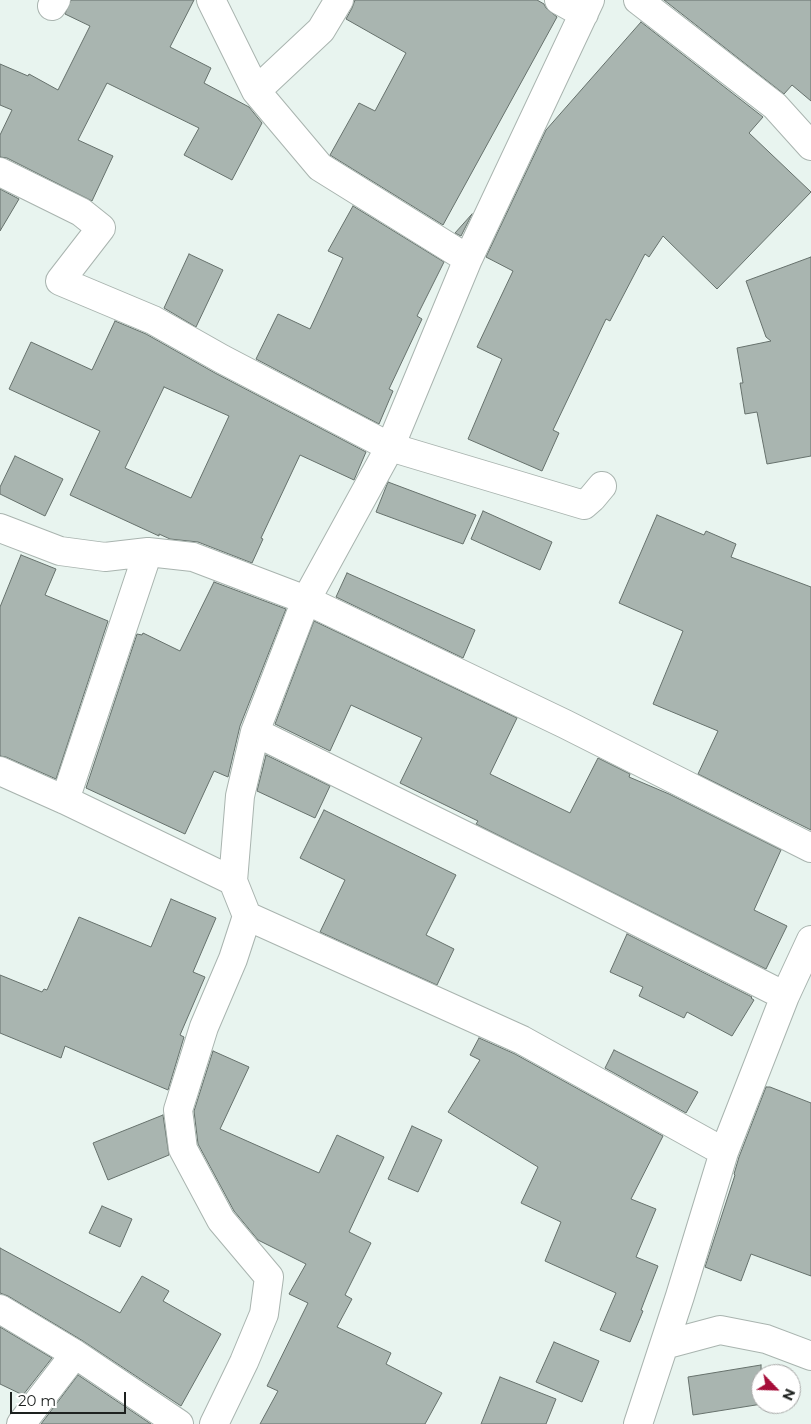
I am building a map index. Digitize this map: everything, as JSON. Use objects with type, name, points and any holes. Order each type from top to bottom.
[{"type":"street","points":[[211,0],[256,91],[320,168],[468,259]]},
{"type":"street","points":[[256,91],[321,30],[339,0]]},
{"type":"street","points":[[214,1424],[244,1362],[264,1314],[269,1277],[221,1220],[183,1149],[178,1110],[204,1027],[232,959],[247,916],[233,882],[240,796],[255,732],[306,600],[390,447],[468,259],[587,7],[558,0]]},
{"type":"street","points":[[638,0],[775,106],[811,146]]},
{"type":"street","points":[[0,172],[81,212],[101,228],[60,281],[153,320],[222,359],[390,447],[584,504],[602,486]]},
{"type":"street","points":[[0,528],[60,551],[105,557],[148,552],[194,556],[306,600],[565,724],[811,848]]},
{"type":"street","points":[[65,800],[148,552]]},
{"type":"street","points":[[255,732],[785,996]]},
{"type":"street","points":[[0,771],[65,800],[233,882]]},
{"type":"street","points":[[247,916],[522,1040],[724,1152]]},
{"type":"street","points":[[638,1424],[724,1152],[785,996],[810,944]]},
{"type":"street","points":[[0,1309],[75,1354],[180,1424]]},
{"type":"street","points":[[664,1345],[720,1330],[766,1339],[811,1356]]},
{"type":"street","points":[[21,1424],[75,1354]]},
{"type":"building","points":[[71,0],[194,0],[170,47],[211,68],[204,83],[249,107],[262,123],[232,180],[184,155],[199,128],[107,83],[78,140],[113,156],[92,201],[7,158],[0,157],[0,135],[12,110],[0,105],[0,64],[28,76],[29,74],[58,90],[90,26],[65,14]]},
{"type":"building","points":[[355,0],[537,0],[557,17],[443,225],[330,155],[359,103],[375,111],[406,53],[346,19]]},
{"type":"building","points":[[664,0],[811,0],[811,101],[792,85],[784,94]]},
{"type":"building","points":[[641,22],[763,117],[749,133],[811,192],[717,289],[663,236],[649,257],[645,254],[610,321],[606,319],[553,430],[559,433],[542,471],[468,439],[502,359],[477,347],[513,271],[486,257],[546,130]]},
{"type":"building","points":[[0,189],[19,199],[0,231]]},
{"type":"building","points":[[353,206],[444,262],[417,316],[422,319],[389,389],[393,391],[379,424],[256,359],[278,314],[310,329],[343,258],[328,251]]},
{"type":"building","points":[[472,214],[461,236],[455,233]]},
{"type":"building","points":[[189,254],[223,270],[196,327],[164,308]]},
{"type":"building","points":[[811,257],[811,456],[767,464],[757,412],[745,414],[740,383],[743,383],[737,348],[771,341],[766,337],[746,281]]},
{"type":"building","points":[[115,321],[146,334],[215,373],[366,452],[354,480],[300,455],[261,538],[263,539],[252,563],[198,542],[170,539],[159,534],[159,536],[70,495],[100,431],[9,389],[31,342],[92,370]],"holes":[[[164,387],[229,416],[191,498],[125,468]]]},
{"type":"building","points":[[15,456],[63,479],[45,516],[0,494],[0,487]]},
{"type":"building","points":[[388,482],[476,515],[463,544],[376,512]]},
{"type":"building","points":[[483,511],[552,542],[540,570],[471,539]]},
{"type":"building","points":[[657,515],[704,535],[706,531],[736,544],[731,557],[811,587],[811,830],[698,774],[718,731],[653,704],[683,631],[619,603]]},
{"type":"building","points":[[21,555],[56,569],[45,595],[108,621],[56,779],[0,756],[0,607]]},
{"type":"building","points":[[347,573],[475,630],[463,658],[336,597]]},
{"type":"building","points":[[214,582],[286,609],[240,726],[228,777],[214,771],[185,834],[86,788],[137,634],[142,635],[143,633],[180,651]]},
{"type":"building","points":[[314,621],[517,718],[490,774],[570,813],[598,758],[630,774],[629,777],[669,794],[781,850],[754,910],[787,926],[766,969],[476,824],[478,821],[400,783],[422,738],[351,705],[330,751],[275,724]]},
{"type":"building","points":[[266,755],[330,786],[315,818],[257,791]]},
{"type":"building","points":[[324,810],[456,875],[426,935],[454,949],[437,985],[320,932],[345,880],[300,858]]},
{"type":"building","points":[[171,899],[216,918],[193,972],[205,977],[180,1035],[184,1037],[168,1090],[65,1046],[61,1058],[0,1033],[0,975],[42,992],[44,989],[47,990],[79,917],[151,947]]},
{"type":"building","points":[[627,934],[752,997],[754,1000],[732,1036],[687,1012],[684,1018],[639,996],[643,987],[610,972]]},
{"type":"building","points":[[479,1038],[515,1054],[663,1136],[631,1199],[656,1209],[636,1257],[658,1266],[630,1342],[600,1330],[616,1293],[545,1261],[561,1222],[521,1203],[538,1167],[448,1112],[480,1060],[470,1055]]},
{"type":"building","points":[[614,1050],[698,1092],[686,1113],[605,1068]]},
{"type":"building","points":[[213,1051],[249,1067],[220,1129],[319,1173],[337,1135],[384,1157],[349,1232],[371,1243],[345,1295],[352,1299],[337,1327],[391,1353],[386,1364],[442,1393],[425,1424],[260,1424],[278,1391],[267,1386],[308,1303],[289,1294],[306,1264],[258,1240],[234,1211],[198,1144],[194,1111]]},
{"type":"building","points":[[766,1087],[811,1103],[811,1276],[751,1254],[741,1281],[705,1267],[739,1157]]},
{"type":"building","points":[[163,1115],[169,1155],[108,1180],[93,1143]]},
{"type":"building","points":[[412,1126],[442,1140],[418,1192],[388,1179]]},
{"type":"building","points":[[102,1206],[132,1219],[120,1247],[89,1233]]},
{"type":"building","points":[[0,1248],[120,1313],[142,1276],[169,1291],[163,1301],[221,1334],[181,1406],[83,1341],[0,1293]]},
{"type":"building","points":[[0,1327],[52,1358],[23,1395],[0,1384]]},
{"type":"building","points":[[554,1342],[599,1361],[582,1402],[536,1382]]},
{"type":"building","points":[[751,1367],[751,1406],[693,1415],[688,1377]]},
{"type":"building","points":[[78,1375],[151,1424],[41,1424]]},
{"type":"building","points":[[500,1377],[556,1399],[546,1424],[481,1424]]}]
